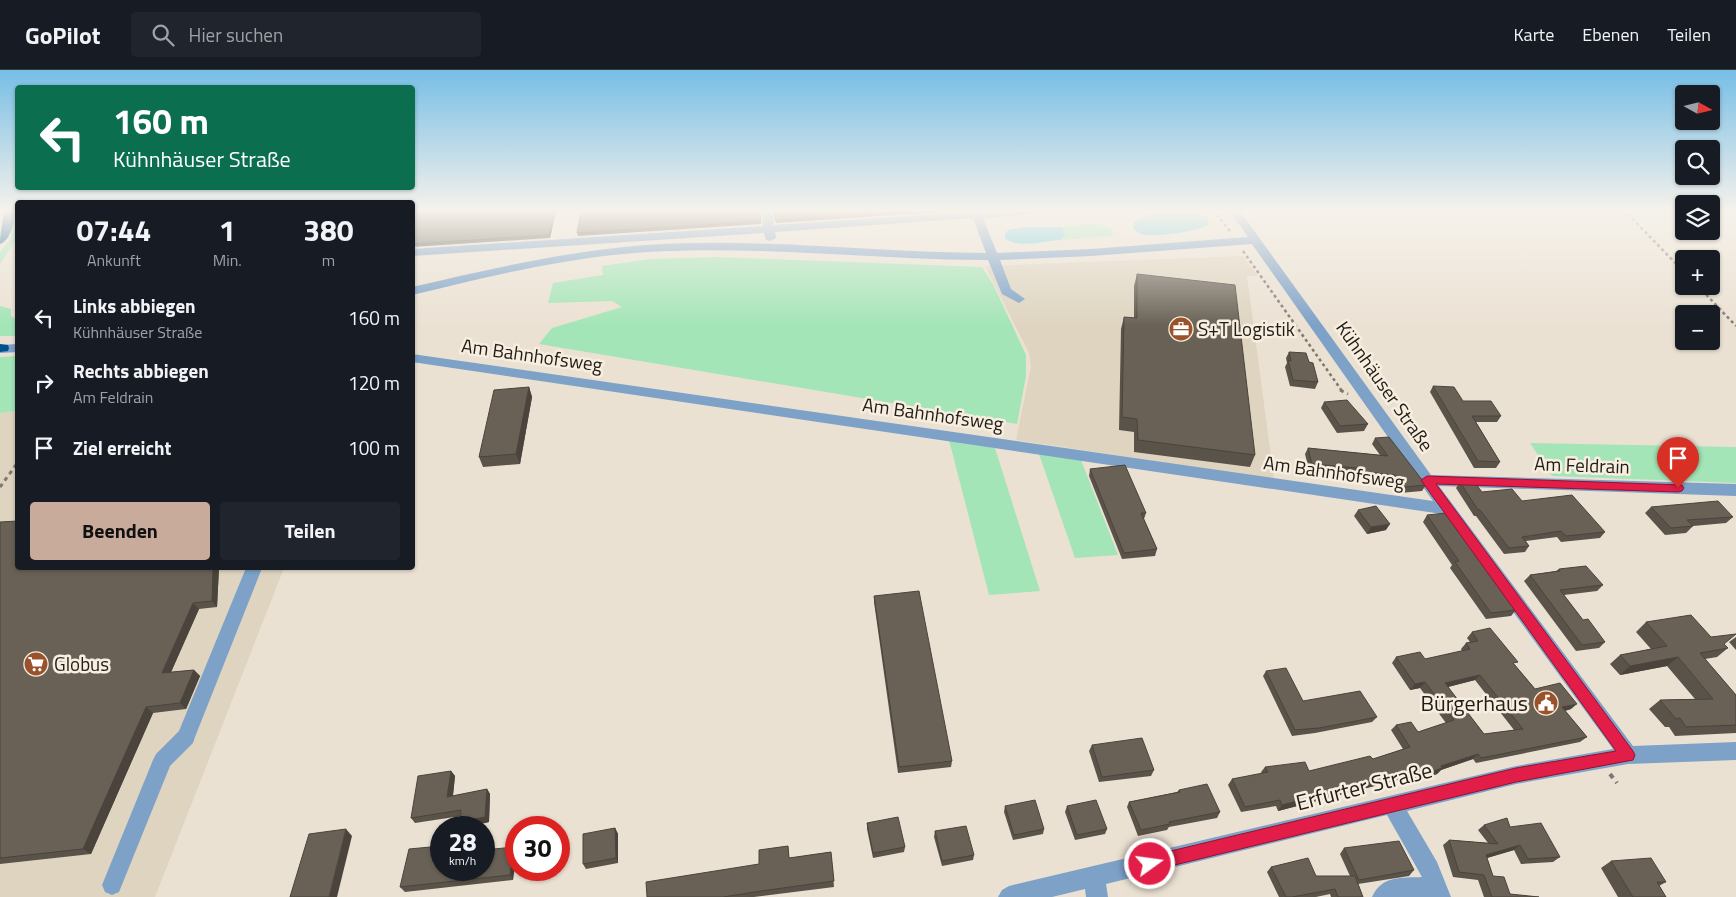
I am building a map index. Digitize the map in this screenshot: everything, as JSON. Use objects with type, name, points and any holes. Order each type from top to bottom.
[{"type":"street","points":[[415,253],[478,249]]},
{"type":"street","points":[[415,290],[520,266],[595,254],[660,249]]},
{"type":"street","points":[[751,249],[992,257],[1146,249]]},
{"type":"street","points":[[989,249],[1006,291],[1019,299]]},
{"type":"street","name":"Kühnhäuser Straße","points":[[1262,249],[1427,480],[1540,645],[1628,755]]},
{"type":"street","points":[[1,348],[15,348]]},
{"type":"street","name":"Am Bahnhofsweg","points":[[415,358],[1447,509]]},
{"type":"street","name":"Am Feldrain","points":[[1427,480],[1736,490]]},
{"type":"street","points":[[112,885],[163,760],[186,737],[253,570]]},
{"type":"street","name":"Erfurter Straße","points":[[1009,897],[1096,887],[1392,804],[1516,775],[1628,755],[1736,751]]},
{"type":"street","points":[[1383,897],[1391,889],[1438,892],[1430,869],[1392,804]]},
{"type":"path","points":[[1661,249],[1675,263]]},
{"type":"path","points":[[1246,254],[1332,377]]},
{"type":"path","points":[[1707,295],[1736,326]]},
{"type":"path","points":[[0,487],[15,466]]},
{"type":"shaded area","points":[[1243,256],[1258,276],[1247,276],[1274,479],[1016,440],[1031,366],[1029,353],[985,266]]},
{"type":"shaded area","points":[[15,411],[15,570],[283,570],[155,897],[0,897],[0,413]]},
{"type":"green space","points":[[3,249],[10,249],[0,264],[0,252]]},
{"type":"green space","points":[[716,257],[982,267],[993,284],[1026,355],[1026,376],[1017,424],[539,344],[552,328],[622,307],[612,301],[548,303],[553,283],[603,275],[602,266],[650,259]]},
{"type":"green space","points":[[0,306],[11,309],[11,316],[15,319],[15,336],[0,336]]},
{"type":"green space","points":[[15,356],[15,411],[0,413],[0,357]]},
{"type":"green space","points":[[949,440],[995,448],[1040,591],[989,595]]},
{"type":"green space","points":[[1530,443],[1736,447],[1736,483],[1552,476]]},
{"type":"green space","points":[[1039,454],[1081,460],[1118,555],[1075,558]]},
{"type":"building","points":[[1137,274],[1235,285],[1255,455],[1138,440],[1137,419],[1122,417],[1124,317],[1137,318]]},
{"type":"building","points":[[1289,352],[1306,353],[1309,362],[1313,363],[1318,382],[1293,380],[1288,360],[1291,361]]},
{"type":"building","points":[[1433,386],[1454,387],[1463,401],[1491,401],[1501,416],[1472,416],[1500,462],[1478,461]]},
{"type":"building","points":[[529,387],[516,454],[479,457],[494,390]]},
{"type":"building","points":[[1347,400],[1368,424],[1340,426],[1324,402]]},
{"type":"building","points":[[1389,437],[1426,485],[1404,487],[1395,475],[1358,471],[1357,468],[1312,464],[1308,448],[1388,456],[1375,438]]},
{"type":"building","points":[[1125,465],[1146,513],[1141,513],[1157,549],[1124,553],[1090,469]]},
{"type":"building","points":[[1460,482],[1475,483],[1482,492],[1512,489],[1522,501],[1572,495],[1605,532],[1566,536],[1561,531],[1522,537],[1529,546],[1509,548],[1480,510],[1478,510]]},
{"type":"building","points":[[1718,501],[1733,517],[1687,520],[1693,526],[1671,528],[1651,507]]},
{"type":"building","points":[[1376,506],[1390,524],[1371,527],[1358,510]]},
{"type":"building","points":[[1446,513],[1516,610],[1491,613],[1455,562],[1459,561],[1427,515]]},
{"type":"building","points":[[15,521],[15,570],[213,570],[212,601],[193,603],[162,673],[194,670],[180,703],[146,707],[83,849],[0,858],[0,522]]},
{"type":"building","points":[[1586,566],[1603,585],[1560,590],[1583,620],[1588,619],[1605,642],[1582,645],[1530,575]]},
{"type":"building","points":[[919,591],[952,761],[899,767],[874,596]]},
{"type":"building","points":[[1691,615],[1711,637],[1736,634],[1724,644],[1728,648],[1700,653],[1736,695],[1736,725],[1686,727],[1680,718],[1676,719],[1660,700],[1713,699],[1678,657],[1630,666],[1620,655],[1667,646],[1646,622]]},
{"type":"building","points":[[1490,628],[1518,662],[1513,663],[1535,689],[1560,683],[1577,704],[1562,707],[1587,737],[1481,758],[1478,754],[1441,766],[1442,768],[1414,778],[1409,772],[1282,805],[1280,800],[1245,807],[1232,779],[1268,772],[1265,767],[1305,762],[1309,771],[1370,756],[1373,759],[1410,747],[1396,725],[1411,722],[1418,732],[1454,720],[1425,682],[1415,684],[1396,657],[1420,652],[1425,659],[1470,649],[1466,643],[1478,641],[1472,632]],"holes":[[[1480,675],[1523,729],[1484,734],[1445,683]]]},
{"type":"building","points":[[1286,668],[1303,701],[1360,691],[1377,717],[1319,728],[1295,730],[1266,671]]},
{"type":"building","points":[[1142,738],[1154,770],[1102,777],[1092,745]]},
{"type":"building","points":[[451,771],[447,797],[487,789],[485,816],[460,816],[461,810],[411,818],[418,776]]},
{"type":"building","points":[[1207,784],[1220,812],[1169,822],[1170,824],[1141,830],[1129,802],[1180,792],[1179,790]]},
{"type":"building","points":[[1035,800],[1044,829],[1014,835],[1005,806]]},
{"type":"building","points":[[1096,800],[1107,829],[1077,835],[1067,806]]},
{"type":"building","points":[[898,817],[905,847],[873,853],[867,823]]},
{"type":"building","points":[[1507,818],[1510,827],[1541,823],[1560,857],[1528,859],[1520,845],[1486,855],[1493,876],[1504,877],[1510,894],[1539,897],[1492,897],[1484,875],[1459,872],[1449,840],[1498,844],[1484,825]]},
{"type":"building","points":[[966,826],[974,855],[942,861],[935,831]]},
{"type":"building","points":[[615,828],[616,858],[583,864],[583,834]]},
{"type":"building","points":[[346,829],[329,897],[290,897],[309,834]]},
{"type":"building","points":[[1399,841],[1414,870],[1359,880],[1344,848]]},
{"type":"building","points":[[788,846],[789,858],[831,852],[834,881],[723,897],[647,897],[646,882],[759,864],[759,850]]},
{"type":"building","points":[[430,847],[430,881],[455,881],[400,887],[409,849]]},
{"type":"building","points":[[505,848],[505,876],[495,877],[495,849]]},
{"type":"building","points":[[1308,858],[1316,876],[1355,876],[1363,897],[1338,897],[1335,889],[1286,897],[1271,867]]},
{"type":"building","points":[[1651,858],[1666,882],[1657,882],[1666,897],[1633,897],[1611,861]]},
{"type":"place","name":"S+T Logistik","points":[[1181,329]]},
{"type":"place","name":"Globus","points":[[36,664]]},
{"type":"place","name":"Bürgerhaus","points":[[1546,703]]},
{"type":"route","points":[[1150,864],[1516,775],[1628,755],[1427,480],[1678,488]]}]
